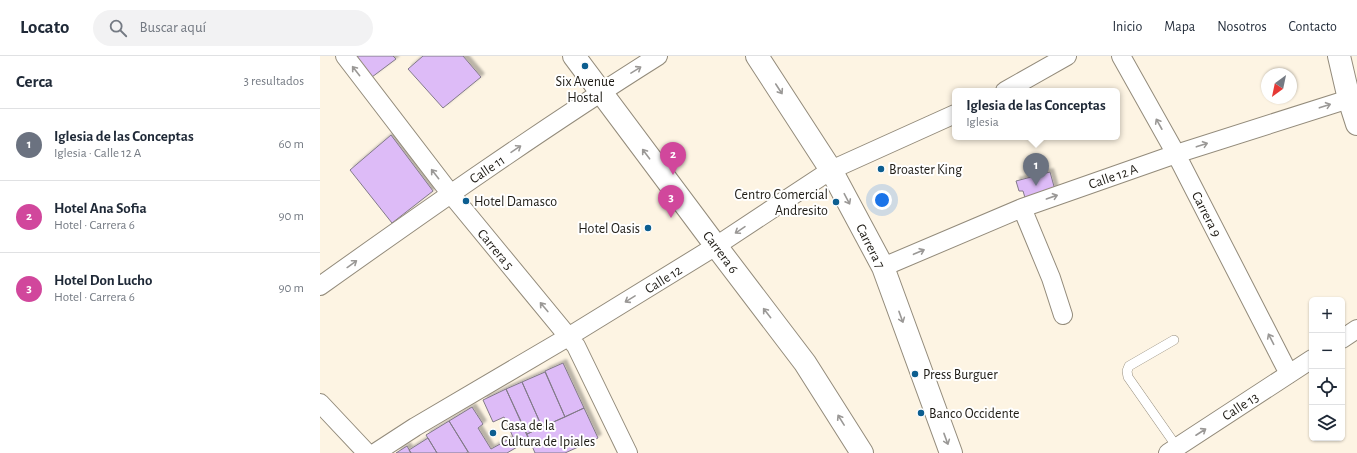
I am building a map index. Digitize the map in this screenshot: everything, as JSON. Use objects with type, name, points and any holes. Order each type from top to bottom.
[{"type":"main road","name":"Carrera 6","points":[[574,56],[805,362],[862,453]]},
{"type":"main road","name":"Carrera 7","points":[[757,56],[831,170],[883,267],[951,453]]},
{"type":"main road","points":[[1339,56],[1349,99],[1357,124]]},
{"type":"street","name":"Carrera 5","points":[[345,56],[450,193],[576,346],[628,453]]},
{"type":"street","name":"Calle 11","points":[[320,286],[450,193],[600,92],[658,56]]},
{"type":"street","points":[[1010,88],[1067,56]]},
{"type":"street","name":"Carrera 9","points":[[1121,56],[1176,154],[1289,374]]},
{"type":"street","name":"Calle 12 A","points":[[883,267],[1022,208],[1176,154],[1349,99]]},
{"type":"street","name":"Calle 12","points":[[375,453],[415,427],[568,337],[716,246],[831,170],[952,115]]},
{"type":"street","points":[[1022,208],[1051,278],[1063,315]]},
{"type":"street","points":[[1345,337],[1357,329]]},
{"type":"street","name":"Calle 13","points":[[1172,450],[1309,361]]},
{"type":"street","points":[[320,403],[367,453]]},
{"type":"lane","points":[[1172,450],[1128,377],[1127,371],[1129,366],[1174,340]]},
{"type":"building","points":[[356,56],[393,56],[396,59],[372,77]]},
{"type":"building","points":[[423,56],[463,56],[481,77],[443,108],[408,69]]},
{"type":"building","points":[[391,135],[433,191],[392,223],[350,170]]},
{"type":"building","points":[[1050,172],[1055,190],[1026,201],[1023,191],[1019,191],[1016,181]]},
{"type":"building","points":[[563,363],[584,408],[565,417],[545,371]]},
{"type":"building","points":[[545,372],[565,417],[542,427],[522,382]]},
{"type":"building","points":[[522,382],[542,427],[527,434],[506,389]]},
{"type":"building","points":[[506,389],[529,440],[507,453],[469,453],[449,421],[472,407],[483,424],[478,428],[491,449],[513,437],[504,417],[493,422],[483,400]]},
{"type":"building","points":[[584,408],[598,438],[565,453],[535,453],[527,434]]},
{"type":"building","points":[[449,421],[468,452],[437,453],[426,435]]},
{"type":"building","points":[[428,438],[437,453],[411,453],[409,450]]},
{"type":"building","points":[[407,446],[411,453],[396,453]]},
{"type":"place","name":"Six Avenue Hostal","points":[[585,66]]},
{"type":"place","name":"Broaster King","points":[[881,169]]},
{"type":"place","name":"Hotel Ana Sofia","points":[[673,175]]},
{"type":"place","name":"Iglesia de las Conceptas","points":[[1036,186]]},
{"type":"place","name":"Hotel Damasco","points":[[466,201]]},
{"type":"place","name":"Centro Comercial Andresito","points":[[836,202]]},
{"type":"place","name":"Hotel Don Lucho","points":[[671,218]]},
{"type":"place","name":"Hotel Oasis","points":[[648,228]]},
{"type":"place","name":"Press Burguer","points":[[915,374]]},
{"type":"place","name":"Banco Occidente","points":[[921,413]]},
{"type":"place","name":"Casa de la Cultura de Ipiales","points":[[493,433]]}]
